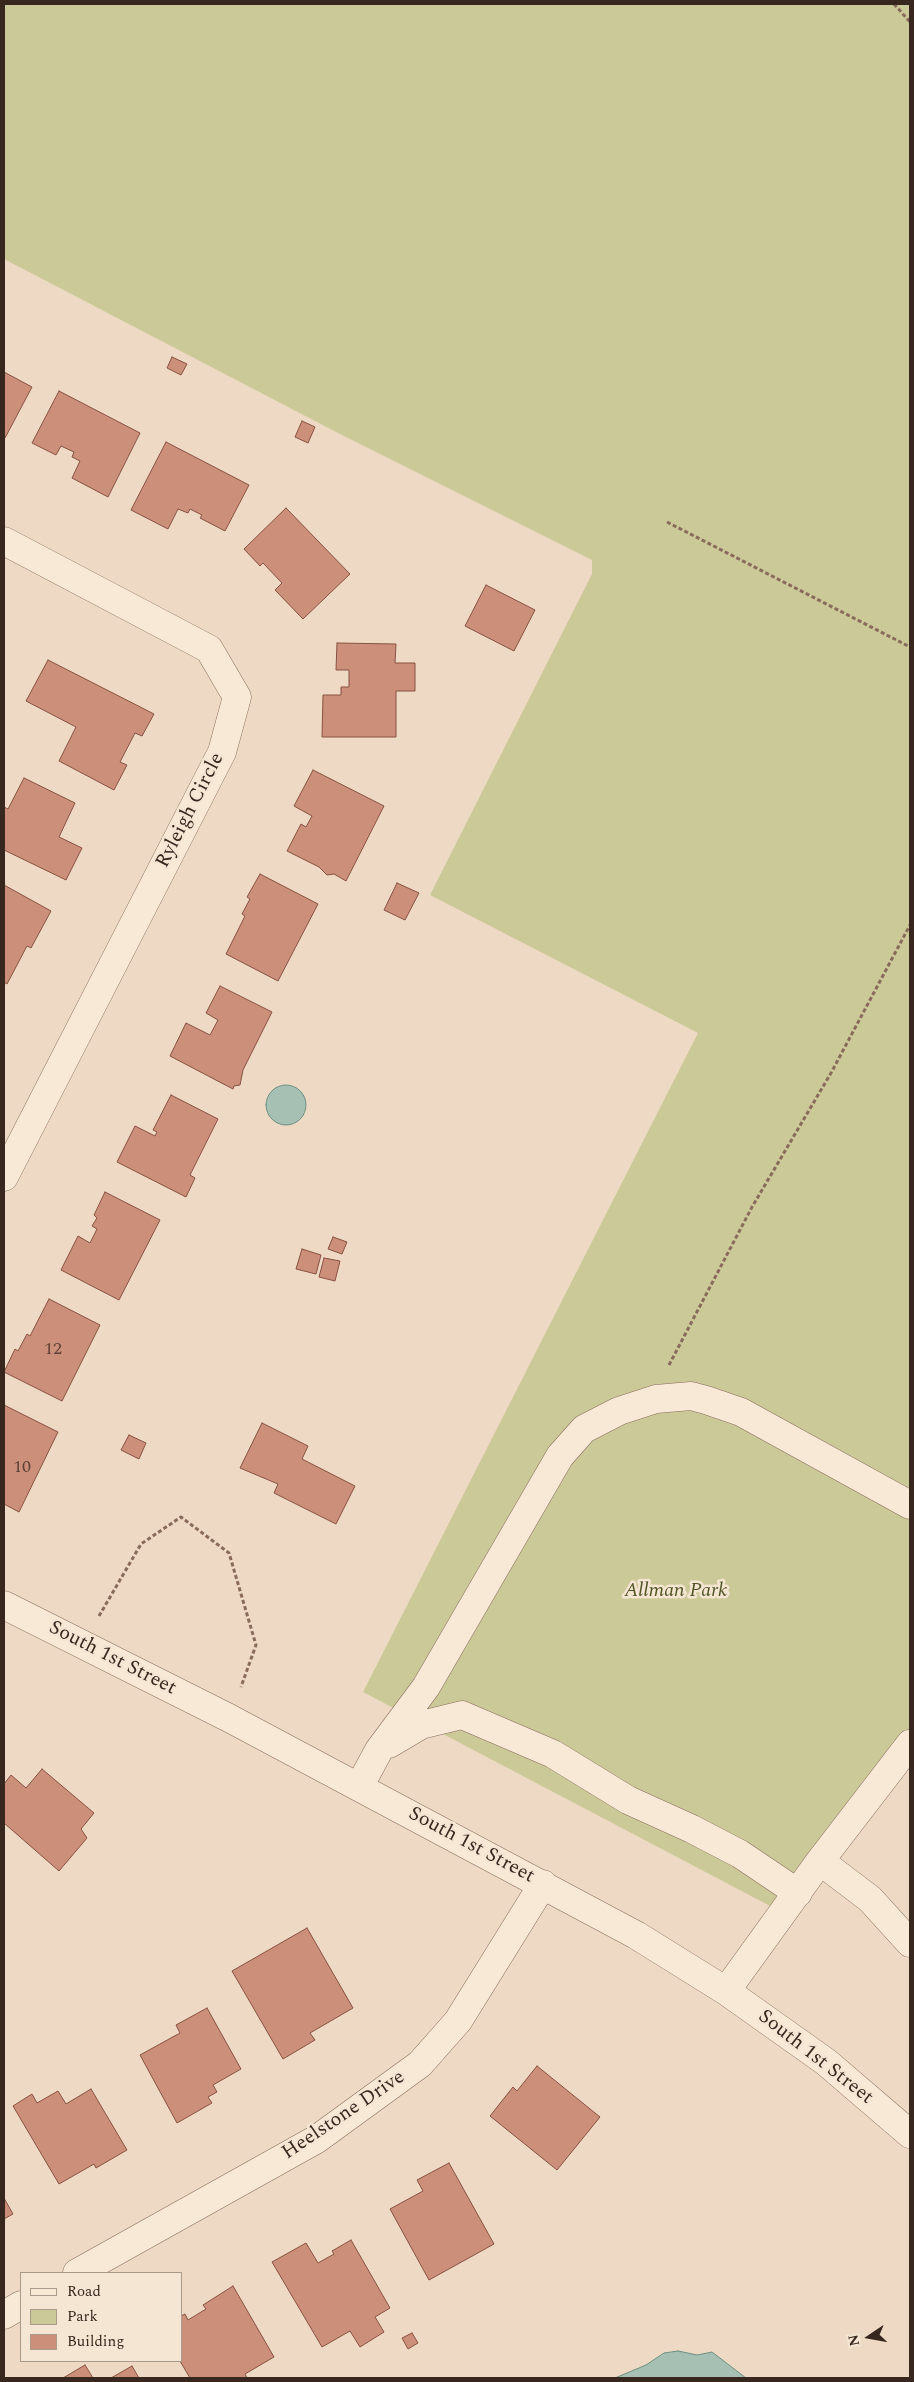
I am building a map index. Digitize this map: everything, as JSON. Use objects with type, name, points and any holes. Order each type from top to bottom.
[{"type":"street","name":"Ryleigh Circle","points":[[4,541],[209,649],[237,697],[222,752],[4,1177]]},
{"type":"street","points":[[360,1787],[379,1750],[426,1686],[560,1456],[584,1429],[618,1411],[650,1401],[691,1396],[741,1412],[910,1505]]},
{"type":"street","name":"South 1st Street","points":[[8,1614],[84,1645],[229,1718],[636,1935],[726,1991],[826,2062],[910,2134]]},
{"type":"street","points":[[379,1750],[421,1725],[462,1715],[553,1754],[628,1800],[692,1829],[740,1854],[798,1893]]},
{"type":"street","points":[[726,1991],[820,1861],[910,1744]]},
{"type":"street","points":[[820,1861],[870,1899],[910,1943]]},
{"type":"street","name":"Heelstone Drive","points":[[79,2272],[317,2139],[420,2064],[458,2021],[543,1884]]},
{"type":"street","points":[[4,2315],[20,2306]]},
{"type":"path","points":[[894,4],[910,22]]},
{"type":"path","points":[[667,522],[910,647]]},
{"type":"path","points":[[650,1401],[752,1206],[831,1073],[910,925]]},
{"type":"path","points":[[84,1645],[106,1601],[141,1544],[181,1517],[229,1553],[256,1646],[229,1718]]},
{"type":"green space","name":"Allman Park","points":[[4,4],[910,4],[910,1744],[772,1907],[363,1692],[698,1033],[430,895],[592,574],[592,560],[338,433],[4,259]]},
{"type":"shaded area","points":[[290,1085],[297,1088],[303,1094],[306,1105],[305,1113],[297,1122],[290,1125],[282,1125],[275,1122],[267,1113],[266,1101],[269,1094],[278,1086]]},
{"type":"shaded area","points":[[678,2351],[697,2355],[712,2352],[746,2378],[615,2378],[646,2365],[664,2353]]},
{"type":"building","points":[[172,357],[187,364],[181,375],[167,368]]},
{"type":"building","points":[[4,372],[32,387],[5,438],[4,438]]},
{"type":"building","points":[[59,391],[140,433],[108,497],[72,478],[80,461],[72,457],[74,452],[61,446],[56,455],[32,443]]},
{"type":"building","points":[[302,421],[315,427],[308,443],[295,437]]},
{"type":"building","points":[[166,442],[249,485],[225,531],[200,518],[202,515],[190,509],[188,513],[178,509],[168,529],[131,510]]},
{"type":"building","points":[[286,508],[350,574],[303,619],[275,590],[282,583],[263,563],[260,566],[244,549]]},
{"type":"building","points":[[486,585],[535,610],[514,651],[465,626]]},
{"type":"building","points":[[337,643],[396,644],[395,663],[415,663],[415,691],[396,691],[396,737],[322,737],[323,695],[341,695],[341,687],[349,687],[349,670],[336,670]]},
{"type":"building","points":[[48,660],[154,714],[142,736],[135,733],[120,762],[127,765],[114,790],[59,761],[76,727],[26,701]]},
{"type":"building","points":[[313,770],[384,806],[346,881],[334,874],[327,875],[319,867],[287,851],[301,824],[306,827],[312,816],[294,806]]},
{"type":"building","points":[[24,778],[75,803],[59,837],[82,848],[66,880],[4,850],[4,807],[8,809]]},
{"type":"building","points":[[260,874],[318,904],[278,981],[226,954],[245,916],[242,914],[250,899],[247,897]]},
{"type":"building","points":[[397,883],[419,893],[405,920],[384,910]]},
{"type":"building","points":[[4,885],[51,911],[31,948],[27,946],[7,984],[4,982]]},
{"type":"building","points":[[220,986],[272,1012],[243,1070],[240,1085],[234,1086],[233,1089],[170,1056],[186,1023],[210,1035],[218,1020],[206,1013]]},
{"type":"building","points":[[171,1095],[218,1119],[190,1175],[195,1178],[186,1197],[117,1162],[135,1126],[155,1136],[157,1132],[153,1130]]},
{"type":"building","points":[[105,1192],[160,1220],[119,1300],[61,1270],[78,1236],[90,1243],[97,1229],[92,1226],[97,1218],[94,1215]]},
{"type":"building","points":[[333,1237],[347,1242],[342,1254],[328,1249]]},
{"type":"building","points":[[302,1249],[321,1255],[316,1274],[296,1269]]},
{"type":"building","points":[[324,1258],[340,1261],[335,1281],[319,1277]]},
{"type":"building","points":[[49,1299],[100,1325],[62,1401],[4,1372],[15,1349],[18,1351],[27,1334],[30,1336]]},
{"type":"building","points":[[4,1405],[58,1432],[19,1512],[4,1504]]},
{"type":"building","points":[[262,1423],[308,1446],[302,1459],[355,1486],[336,1524],[274,1493],[278,1484],[240,1468]]},
{"type":"building","points":[[129,1435],[146,1443],[139,1459],[121,1450]]},
{"type":"building","points":[[42,1769],[94,1813],[81,1829],[87,1838],[59,1871],[4,1823],[4,1784],[11,1775],[26,1788]]},
{"type":"building","points":[[307,1928],[353,2008],[310,2033],[315,2040],[283,2059],[232,1971]]},
{"type":"building","points":[[207,2008],[241,2069],[213,2085],[217,2092],[208,2097],[212,2103],[177,2123],[140,2055],[180,2033],[176,2025]]},
{"type":"building","points":[[537,2066],[600,2117],[557,2170],[490,2116],[513,2087],[517,2091]]},
{"type":"building","points":[[91,2089],[127,2150],[96,2168],[94,2164],[59,2184],[13,2106],[32,2094],[37,2103],[58,2091],[66,2104]]},
{"type":"building","points":[[449,2163],[494,2244],[429,2280],[390,2209],[423,2191],[417,2180]]},
{"type":"building","points":[[4,2198],[13,2214],[4,2219]]},
{"type":"building","points":[[351,2240],[390,2308],[375,2317],[384,2332],[360,2347],[350,2331],[322,2347],[272,2262],[306,2243],[318,2263],[334,2254],[332,2251]]},
{"type":"building","points":[[233,2286],[274,2357],[245,2374],[247,2378],[190,2378],[181,2362],[182,2316],[185,2314],[188,2320],[206,2309],[203,2305]]},
{"type":"building","points":[[412,2333],[418,2343],[408,2349],[402,2338]]},
{"type":"building","points":[[85,2365],[93,2378],[63,2378]]},
{"type":"building","points":[[132,2366],[139,2378],[111,2378]]}]
